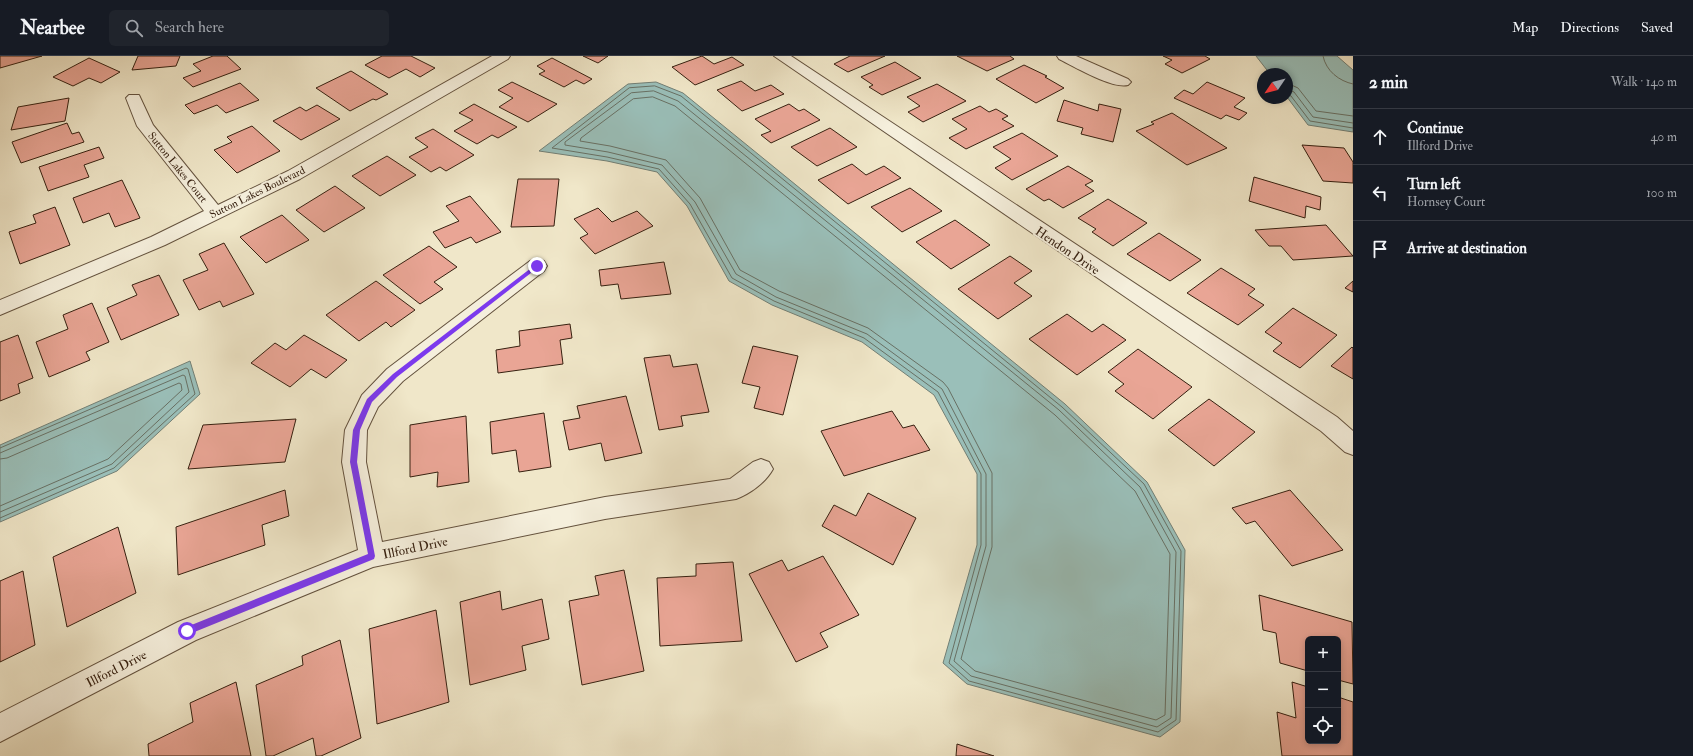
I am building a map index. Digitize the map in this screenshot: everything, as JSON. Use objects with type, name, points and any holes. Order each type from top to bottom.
[{"type":"street","name":"Sutton Lakes Boulevard","points":[[0,308],[158,241],[214,212],[294,175],[504,56]]},
{"type":"street","name":"Hendon Drive","points":[[781,56],[1329,424],[1353,445]]},
{"type":"street","points":[[1064,56],[1099,73],[1123,82]]},
{"type":"street","name":"Sutton Lakes Court","points":[[134,98],[145,126],[214,212]]},
{"type":"street","points":[[372,556],[354,462],[356,430],[370,401],[395,375],[537,266]]},
{"type":"street","name":"Illford Drive","points":[[0,728],[187,631],[372,556],[605,508],[736,489],[761,469]]},
{"type":"water","points":[[1256,56],[1337,56],[1353,70],[1353,132],[1308,125],[1292,104],[1293,68],[1265,68]]},
{"type":"water","points":[[656,82],[683,93],[1065,404],[1147,482],[1185,550],[1180,722],[1160,737],[967,684],[943,663],[977,545],[977,474],[934,395],[862,342],[772,305],[729,281],[687,206],[657,172],[607,161],[539,151],[628,84]]},
{"type":"water","points":[[190,361],[200,394],[117,471],[0,522],[0,445]]},
{"type":"building","points":[[0,56],[42,56],[0,68]]},
{"type":"building","points":[[138,56],[180,56],[176,66],[132,70]]},
{"type":"building","points":[[213,56],[227,56],[241,69],[193,87],[183,78],[201,71],[193,64]]},
{"type":"building","points":[[382,56],[411,56],[435,68],[420,77],[406,69],[389,78],[365,65]]},
{"type":"building","points":[[583,56],[608,56],[598,63]]},
{"type":"building","points":[[702,56],[714,64],[732,57],[744,65],[695,85],[672,67]]},
{"type":"building","points":[[850,56],[885,56],[848,72],[834,64]]},
{"type":"building","points":[[957,56],[1010,56],[1014,59],[987,71]]},
{"type":"building","points":[[1163,56],[1205,56],[1210,59],[1182,73],[1165,64],[1172,60]]},
{"type":"building","points":[[89,58],[120,72],[101,83],[89,78],[73,86],[53,77]]},
{"type":"building","points":[[552,58],[592,79],[584,84],[576,80],[564,87],[539,74],[545,71],[537,66]]},
{"type":"building","points":[[895,62],[921,78],[882,95],[869,87],[873,85],[861,77]]},
{"type":"building","points":[[1024,65],[1047,76],[1045,77],[1064,88],[1036,103],[996,79]]},
{"type":"building","points":[[351,71],[388,94],[376,100],[373,99],[350,111],[316,88]]},
{"type":"building","points":[[741,81],[755,91],[771,85],[784,94],[742,111],[717,90]]},
{"type":"building","points":[[512,82],[557,104],[528,122],[499,107],[513,98],[498,90]]},
{"type":"building","points":[[1207,82],[1245,98],[1234,107],[1247,113],[1239,120],[1226,115],[1221,119],[1174,98],[1184,90],[1193,94]]},
{"type":"building","points":[[240,83],[259,100],[226,113],[217,105],[194,114],[185,105]]},
{"type":"building","points":[[937,84],[966,101],[923,122],[908,112],[920,106],[907,97]]},
{"type":"building","points":[[69,98],[65,121],[11,130],[18,107]]},
{"type":"building","points":[[1064,100],[1098,111],[1099,104],[1121,109],[1113,142],[1081,134],[1083,128],[1057,121]]},
{"type":"building","points":[[474,104],[517,127],[498,138],[492,135],[477,144],[454,131],[473,120],[459,113]]},
{"type":"building","points":[[789,104],[799,111],[804,109],[820,120],[771,143],[761,135],[771,131],[755,119]]},
{"type":"building","points":[[317,105],[340,119],[301,140],[273,121],[300,107],[306,111]]},
{"type":"building","points":[[980,106],[989,112],[996,109],[1008,116],[1002,119],[1014,126],[966,149],[949,138],[967,129],[952,119]]},
{"type":"building","points":[[1172,113],[1227,148],[1187,165],[1136,131],[1154,124],[1151,122]]},
{"type":"building","points":[[67,123],[72,134],[79,132],[84,142],[21,163],[12,142]]},
{"type":"building","points":[[252,126],[280,151],[237,173],[214,150],[232,142],[227,137]]},
{"type":"building","points":[[830,128],[857,147],[817,166],[791,147]]},
{"type":"building","points":[[433,129],[474,155],[446,171],[440,167],[431,172],[409,157],[428,147],[415,138]]},
{"type":"building","points":[[1022,133],[1058,156],[1012,180],[995,168],[1011,159],[993,147]]},
{"type":"building","points":[[1302,145],[1344,148],[1353,162],[1353,183],[1323,181]]},
{"type":"building","points":[[99,147],[104,158],[84,165],[89,177],[48,191],[39,167]]},
{"type":"building","points":[[387,156],[416,175],[380,196],[352,176]]},
{"type":"building","points":[[852,164],[866,175],[884,166],[901,178],[848,204],[818,180]]},
{"type":"building","points":[[1068,166],[1093,181],[1085,185],[1094,191],[1063,208],[1049,199],[1044,201],[1026,189]]},
{"type":"building","points":[[1254,177],[1321,197],[1320,210],[1306,206],[1305,218],[1249,201]]},
{"type":"building","points":[[518,179],[559,179],[554,226],[511,227]]},
{"type":"building","points":[[122,180],[140,218],[115,227],[109,213],[83,223],[73,198]]},
{"type":"building","points":[[335,186],[365,208],[324,232],[296,210]]},
{"type":"building","points":[[910,188],[942,211],[902,232],[871,207]]},
{"type":"building","points":[[470,196],[501,232],[476,243],[471,237],[445,248],[433,232],[459,221],[446,206]]},
{"type":"building","points":[[1108,199],[1147,223],[1113,246],[1092,232],[1096,229],[1078,218]]},
{"type":"building","points":[[55,207],[70,245],[20,264],[9,232],[36,223],[33,215]]},
{"type":"building","points":[[598,208],[612,222],[637,211],[653,226],[595,254],[580,238],[588,234],[574,219]]},
{"type":"building","points":[[282,215],[309,240],[266,263],[240,237]]},
{"type":"building","points":[[955,220],[990,245],[951,269],[916,242]]},
{"type":"building","points":[[1326,225],[1353,256],[1293,260],[1281,246],[1269,246],[1255,230]]},
{"type":"building","points":[[1159,233],[1201,260],[1170,281],[1127,254]]},
{"type":"building","points":[[224,243],[254,294],[223,307],[220,301],[199,310],[183,280],[208,270],[199,254]]},
{"type":"building","points":[[429,246],[457,267],[434,282],[443,289],[420,304],[383,275]]},
{"type":"building","points":[[1010,256],[1032,271],[1014,283],[1032,296],[998,319],[958,289]]},
{"type":"building","points":[[664,262],[671,294],[621,299],[618,284],[601,286],[599,270]]},
{"type":"building","points":[[1221,268],[1255,289],[1248,295],[1264,305],[1238,325],[1187,293]]},
{"type":"building","points":[[159,275],[179,315],[121,340],[107,308],[137,295],[132,285]]},
{"type":"building","points":[[376,281],[415,310],[391,327],[386,322],[359,341],[326,315]]},
{"type":"building","points":[[1353,281],[1353,292],[1345,288]]},
{"type":"building","points":[[92,303],[109,342],[86,352],[90,360],[49,377],[36,342],[68,329],[63,315]]},
{"type":"building","points":[[1293,308],[1337,335],[1300,368],[1273,351],[1282,343],[1265,332]]},
{"type":"building","points":[[1067,314],[1092,332],[1103,324],[1126,340],[1077,375],[1029,339]]},
{"type":"building","points":[[570,324],[572,338],[560,340],[563,364],[498,373],[496,350],[520,346],[519,331]]},
{"type":"building","points":[[18,335],[33,378],[18,384],[20,393],[0,401],[0,342]]},
{"type":"building","points":[[304,335],[347,360],[326,378],[311,369],[290,387],[251,363],[275,343],[286,350]]},
{"type":"building","points":[[753,346],[798,356],[783,415],[754,408],[760,387],[742,383]]},
{"type":"building","points":[[1352,347],[1353,348],[1353,379],[1331,366]]},
{"type":"building","points":[[1138,349],[1192,387],[1153,419],[1115,391],[1124,384],[1108,372]]},
{"type":"building","points":[[670,355],[673,367],[697,364],[709,412],[681,416],[683,426],[659,430],[644,358]]},
{"type":"building","points":[[626,396],[642,453],[605,461],[601,443],[569,450],[563,421],[580,418],[577,406]]},
{"type":"building","points":[[1209,399],[1255,432],[1214,466],[1168,430]]},
{"type":"building","points":[[892,411],[903,428],[914,425],[930,450],[844,476],[821,431]]},
{"type":"building","points":[[544,413],[551,467],[519,472],[516,450],[492,454],[490,422]]},
{"type":"building","points":[[466,416],[469,482],[437,487],[438,472],[410,477],[410,425]]},
{"type":"building","points":[[296,419],[285,462],[188,469],[203,425]]},
{"type":"building","points":[[285,490],[289,516],[262,525],[265,545],[178,575],[176,527]]},
{"type":"building","points":[[1290,490],[1343,550],[1292,566],[1255,521],[1246,524],[1232,508]]},
{"type":"building","points":[[868,493],[916,518],[893,565],[822,526],[834,505],[856,516]]},
{"type":"building","points":[[118,527],[136,593],[67,627],[53,557]]},
{"type":"building","points":[[823,556],[859,615],[820,633],[828,647],[796,662],[749,574],[782,560],[788,571]]},
{"type":"building","points":[[733,562],[742,641],[660,646],[657,578],[696,576],[696,564]]},
{"type":"building","points":[[624,570],[644,671],[582,685],[569,601],[599,595],[595,576]]},
{"type":"building","points":[[23,571],[35,645],[0,662],[0,581]]},
{"type":"building","points":[[500,591],[502,610],[542,599],[549,639],[522,646],[526,670],[470,685],[460,602]]},
{"type":"building","points":[[1259,595],[1352,622],[1353,684],[1341,681],[1341,636],[1305,636],[1305,670],[1280,663],[1276,633],[1263,630]]},
{"type":"building","points":[[436,610],[449,702],[377,724],[369,629]]},
{"type":"building","points":[[340,640],[361,738],[321,756],[316,756],[313,738],[273,756],[266,756],[256,685],[303,665],[302,656]]},
{"type":"building","points":[[236,682],[251,756],[149,756],[148,744],[193,722],[190,703]]},
{"type":"building","points":[[1292,682],[1305,686],[1305,744],[1341,744],[1341,698],[1353,702],[1353,756],[1282,756],[1277,712],[1296,718]]},
{"type":"building","points":[[957,744],[994,756],[956,756]]},
{"type":"route","points":[[187,631],[372,556],[360,500],[354,462],[356,430],[370,401],[395,375],[537,266]]}]
